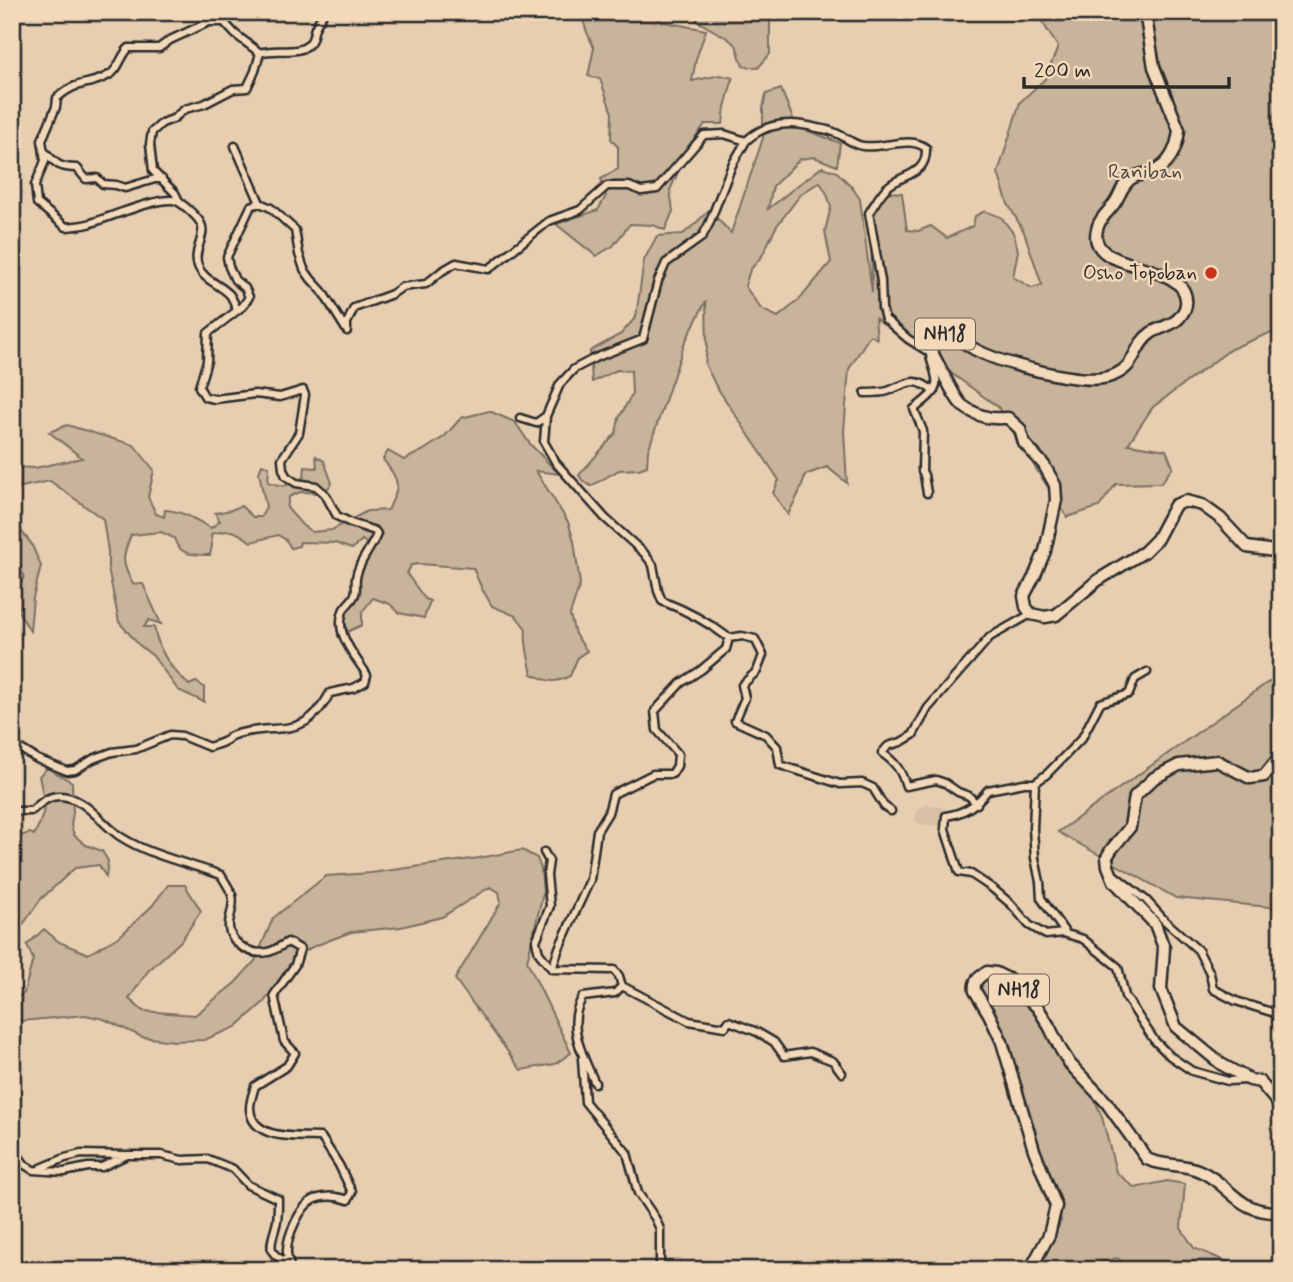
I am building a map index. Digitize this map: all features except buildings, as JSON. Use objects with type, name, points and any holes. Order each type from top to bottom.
[{"type":"main road","name":"NH18","points":[[1031,614],[1026,607],[1024,596],[1045,551],[1056,500],[1055,485],[1044,465],[1024,443],[1020,429],[1008,418],[986,417],[961,405],[931,354],[932,343],[935,337],[946,334],[1011,364],[1062,376],[1106,378],[1126,369],[1152,333],[1177,321],[1185,311],[1186,295],[1182,287],[1160,273],[1110,257],[1101,250],[1097,238],[1097,227],[1125,185],[1140,174],[1162,167],[1169,160],[1178,140],[1179,130],[1154,67],[1145,12]]},
{"type":"main road","points":[[1031,614],[1045,617],[1056,615],[1098,580],[1144,552],[1157,540],[1175,505],[1186,501],[1202,505],[1220,518],[1247,547],[1281,552]]},
{"type":"main road","points":[[1281,751],[1264,776],[1250,778],[1217,761],[1179,765],[1154,778],[1135,796],[1130,827],[1109,853],[1107,861],[1114,881],[1155,925],[1164,948],[1161,989],[1176,1027],[1221,1064],[1250,1080],[1260,1082],[1281,1107]]},
{"type":"main road","name":"NH18","points":[[1030,1270],[1049,1235],[1056,1206],[1034,1150],[1002,1042],[975,992],[977,979],[987,972],[1007,979],[1038,1008],[1065,1057],[1106,1102],[1147,1159],[1155,1163],[1199,1170],[1249,1208],[1281,1212]]},
{"type":"street","points":[[260,53],[307,46],[324,12]]},
{"type":"street","points":[[237,310],[230,295],[198,267],[196,258],[202,225],[194,214],[177,201],[163,200],[85,225],[66,227],[37,203],[35,185],[45,161],[42,140],[57,98],[78,84],[111,75],[123,53],[129,48],[159,48],[209,22],[225,22],[235,34],[260,53]]},
{"type":"street","points":[[181,205],[175,193],[153,171],[150,144],[152,132],[185,109],[204,104],[233,89],[247,88],[260,53]]},
{"type":"street","points":[[891,811],[884,806],[873,788],[862,783],[840,784],[780,765],[778,747],[766,735],[735,721],[745,698],[742,685],[757,671],[763,655],[755,639],[742,636],[729,638],[698,616],[662,601],[653,565],[644,552],[605,519],[556,463],[544,442],[546,416],[560,384],[574,369],[643,340],[666,263],[702,237],[732,165],[746,141],[756,132],[788,122],[837,133],[859,146],[878,147],[911,141],[921,143],[926,148],[927,158],[921,168],[887,186],[869,213],[885,319],[931,354],[932,368],[937,379],[934,393],[914,409],[923,431],[922,471],[927,493]]},
{"type":"street","points":[[235,146],[260,203],[271,208],[295,230],[304,270],[322,291],[347,331],[347,323],[354,308],[392,294],[402,287],[426,284],[456,263],[489,269],[549,221],[580,210],[607,186],[629,186],[641,191],[657,189],[704,135],[724,134],[746,141]]},
{"type":"street","points":[[45,152],[56,164],[64,168],[77,168],[86,179],[97,178],[103,184],[125,188],[162,179]]},
{"type":"street","points":[[12,730],[17,732],[12,746],[67,771],[75,770],[112,752],[136,748],[170,735],[182,736],[209,747],[225,742],[235,735],[296,727],[323,706],[330,693],[354,688],[365,682],[367,675],[347,644],[341,621],[343,609],[355,598],[356,578],[377,534],[337,516],[326,494],[316,486],[296,482],[286,476],[282,459],[299,433],[305,395],[303,390],[280,397],[256,394],[215,399],[205,397],[199,387],[206,361],[208,333],[243,306],[249,297],[245,288],[235,280],[228,257],[251,206],[260,203]]},
{"type":"street","points":[[865,393],[884,392],[910,381],[925,384],[934,393]]},
{"type":"street","points":[[520,418],[536,423],[546,416]]},
{"type":"street","points":[[977,804],[969,796],[936,780],[906,786],[902,772],[882,752],[888,746],[913,735],[928,708],[990,637],[1031,614]]},
{"type":"street","points":[[552,969],[590,880],[597,831],[608,813],[613,794],[653,775],[672,774],[677,766],[678,754],[657,730],[655,711],[681,683],[726,649],[729,638]]},
{"type":"street","points":[[1147,672],[1135,679],[1129,694],[1100,703],[1082,738],[1047,774],[1034,783],[988,790],[977,804],[960,813],[946,816],[944,829],[959,872],[971,874],[992,888],[1029,925],[1046,935],[1063,933],[1083,939],[1118,967],[1125,996],[1154,1040],[1170,1056],[1192,1071],[1228,1081],[1250,1080]]},
{"type":"street","points":[[1034,783],[1033,829],[1041,898],[1066,934]]},
{"type":"street","points":[[12,811],[32,811],[46,798],[61,796],[80,802],[120,836],[150,851],[221,875],[233,897],[232,914],[228,924],[233,938],[241,947],[267,953],[288,942],[300,949],[295,965],[274,995],[284,1041],[295,1053],[287,1066],[255,1086],[250,1105],[251,1118],[256,1126],[275,1135],[321,1137],[352,1192],[348,1200],[336,1196],[314,1199],[306,1206],[293,1226],[288,1242],[290,1266]]},
{"type":"street","points":[[544,852],[549,861],[547,875],[550,906],[536,941],[539,953],[552,969],[614,970],[620,976],[622,986]]},
{"type":"street","points":[[1111,873],[1146,900],[1198,950],[1210,973],[1213,989],[1236,1001],[1281,1015]]},
{"type":"street","points":[[595,1083],[582,1053],[574,1017],[583,997],[615,993],[622,986]]},
{"type":"street","points":[[622,986],[689,1021],[725,1027],[729,1021],[774,1042],[783,1056],[810,1052],[833,1061],[842,1073]]},
{"type":"street","points":[[582,1053],[585,1101],[621,1144],[629,1159],[638,1194],[660,1228],[660,1270]]},
{"type":"street","points":[[12,1096],[15,1097],[15,1104],[12,1109]]},
{"type":"street","points":[[12,1147],[25,1165],[33,1170],[64,1172],[102,1167],[127,1155]]},
{"type":"street","points":[[33,1170],[81,1154],[161,1155],[182,1160],[208,1159],[233,1168],[248,1185],[278,1199],[277,1222],[271,1247],[280,1259],[290,1266]]},
{"type":"shaded area","points":[[928,804],[948,809],[946,826],[924,825],[915,821],[917,810]]},
{"type":"green space","points":[[581,12],[655,12],[660,21],[706,30],[692,81],[720,75],[733,78],[723,124],[705,124],[691,143],[670,190],[673,211],[665,230],[653,225],[630,224],[613,246],[596,256],[556,224],[598,210],[606,196],[601,179],[618,169],[618,147],[611,139],[612,113],[600,79],[588,76],[594,48]]},
{"type":"green space","points":[[695,12],[770,12],[770,54],[758,68],[743,66],[736,45],[697,21]]},
{"type":"green space","name":"Raniban","points":[[1036,12],[1281,12],[1281,332],[1267,334],[1231,349],[1153,407],[1128,444],[1166,450],[1173,467],[1161,483],[1116,484],[1099,507],[1067,517],[998,407],[875,318],[877,339],[870,335],[849,369],[844,431],[847,483],[827,467],[805,475],[788,515],[773,493],[779,480],[716,386],[705,364],[706,301],[685,342],[648,451],[647,466],[619,470],[591,486],[582,480],[579,475],[616,433],[619,418],[632,394],[631,371],[617,370],[592,382],[590,351],[621,334],[636,317],[644,260],[657,236],[683,234],[709,210],[731,233],[763,138],[766,94],[781,89],[794,121],[806,130],[840,143],[837,166],[814,157],[800,159],[773,186],[768,209],[821,168],[837,172],[860,199],[872,292],[871,224],[884,192],[902,193],[907,230],[918,231],[931,226],[947,238],[973,226],[975,216],[985,211],[1001,217],[1014,234],[1018,251],[1013,277],[1032,288],[1042,285],[1024,232],[1008,204],[998,173],[1020,102],[1045,79],[1058,47]],"holes":[[[820,182],[831,207],[825,231],[831,262],[799,300],[778,317],[761,309],[745,286],[750,270],[762,256],[776,227],[801,194]]]},
{"type":"green space","points":[[489,411],[515,422],[530,444],[559,474],[536,471],[568,522],[574,541],[580,584],[570,615],[575,634],[587,651],[578,657],[570,676],[559,680],[547,680],[532,674],[526,646],[526,629],[516,616],[492,606],[473,568],[411,565],[407,574],[425,599],[430,601],[424,618],[399,613],[390,604],[373,598],[362,612],[362,625],[338,636],[337,619],[354,591],[356,567],[366,543],[362,540],[352,549],[335,543],[300,542],[299,546],[291,548],[286,540],[278,535],[251,542],[236,532],[223,531],[211,534],[210,555],[204,555],[183,551],[174,538],[161,532],[131,535],[125,554],[126,570],[133,584],[143,584],[161,624],[149,620],[144,627],[154,627],[171,666],[189,685],[196,682],[204,687],[204,702],[178,690],[153,656],[139,645],[119,622],[108,568],[103,519],[50,481],[21,487],[12,492],[12,467],[35,468],[82,458],[49,432],[67,425],[134,445],[154,470],[148,497],[156,514],[164,517],[165,510],[178,512],[211,528],[220,521],[215,513],[241,506],[253,517],[261,517],[266,507],[259,473],[262,464],[269,467],[268,482],[287,485],[304,477],[305,467],[317,468],[316,456],[324,461],[332,483],[324,493],[300,492],[289,497],[287,508],[312,532],[332,530],[367,511],[388,510],[397,483],[383,459],[388,451],[404,460],[445,436],[461,418]]},
{"type":"green space","points":[[12,520],[31,543],[41,566],[33,598],[30,631],[14,604],[24,576],[12,558]]},
{"type":"green space","points":[[1281,677],[1281,908],[1176,898],[1058,832],[1267,683]]},
{"type":"green space","points":[[47,768],[72,782],[71,825],[74,835],[86,845],[102,851],[108,861],[106,877],[99,865],[75,868],[41,899],[12,940],[12,838],[30,833],[34,835],[44,806],[39,776]]},
{"type":"green space","points":[[522,850],[537,858],[541,869],[543,894],[527,961],[571,1053],[555,1064],[521,1070],[455,979],[501,902],[499,892],[490,887],[442,917],[401,927],[351,932],[312,947],[294,959],[264,1002],[236,1027],[204,1040],[174,1041],[142,1037],[104,1019],[85,1015],[12,1022],[12,1000],[24,993],[33,959],[27,945],[44,929],[59,942],[88,954],[120,936],[152,906],[168,885],[185,885],[201,911],[181,941],[148,971],[129,999],[143,1011],[195,1015],[235,983],[255,961],[273,918],[326,876],[371,873]]},
{"type":"green space","points":[[985,977],[995,978],[1005,984],[1035,1011],[1067,1067],[1093,1095],[1102,1117],[1116,1172],[1135,1188],[1167,1181],[1185,1184],[1181,1228],[1194,1248],[1247,1270],[1132,1270],[1117,1258],[1088,1265],[1080,1270],[1037,1270],[1061,1221],[1053,1182],[1035,1147],[1004,1034],[981,994],[980,984]]},
{"type":"place","name":"Osho Topoban","points":[[1211,273]]}]
